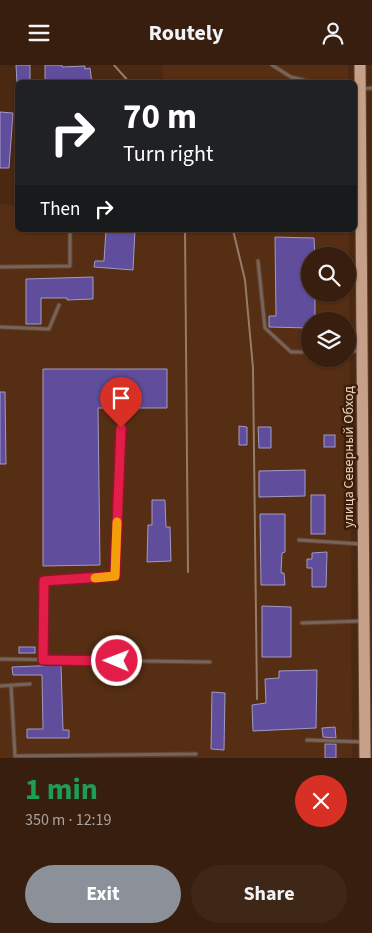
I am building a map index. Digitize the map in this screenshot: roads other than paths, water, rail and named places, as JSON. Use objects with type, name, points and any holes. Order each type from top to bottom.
[{"type":"highway","name":"улица Северный Обход","points":[[360,65],[362,89],[358,136],[367,351],[364,544],[365,758]]},
{"type":"lane","points":[[272,65],[291,77],[303,80]]},
{"type":"lane","points":[[0,267],[70,266],[70,232]]},
{"type":"lane","points":[[258,261],[265,329],[291,352],[301,352]]},
{"type":"lane","points":[[0,327],[48,329],[59,305]]},
{"type":"lane","points":[[43,660],[44,581],[115,576],[121,428]]},
{"type":"lane","points":[[299,540],[364,544]]},
{"type":"lane","points":[[302,623],[364,621]]},
{"type":"lane","points":[[0,659],[210,662]]},
{"type":"lane","points":[[0,686],[30,684]]},
{"type":"lane","points":[[11,685],[15,757],[196,755]]},
{"type":"lane","points":[[306,741],[365,742]]},
{"type":"railway","points":[[114,65],[127,80]]},
{"type":"railway","points":[[185,232],[188,572]]},
{"type":"railway","points":[[233,232],[245,280],[253,368],[257,699]]}]
